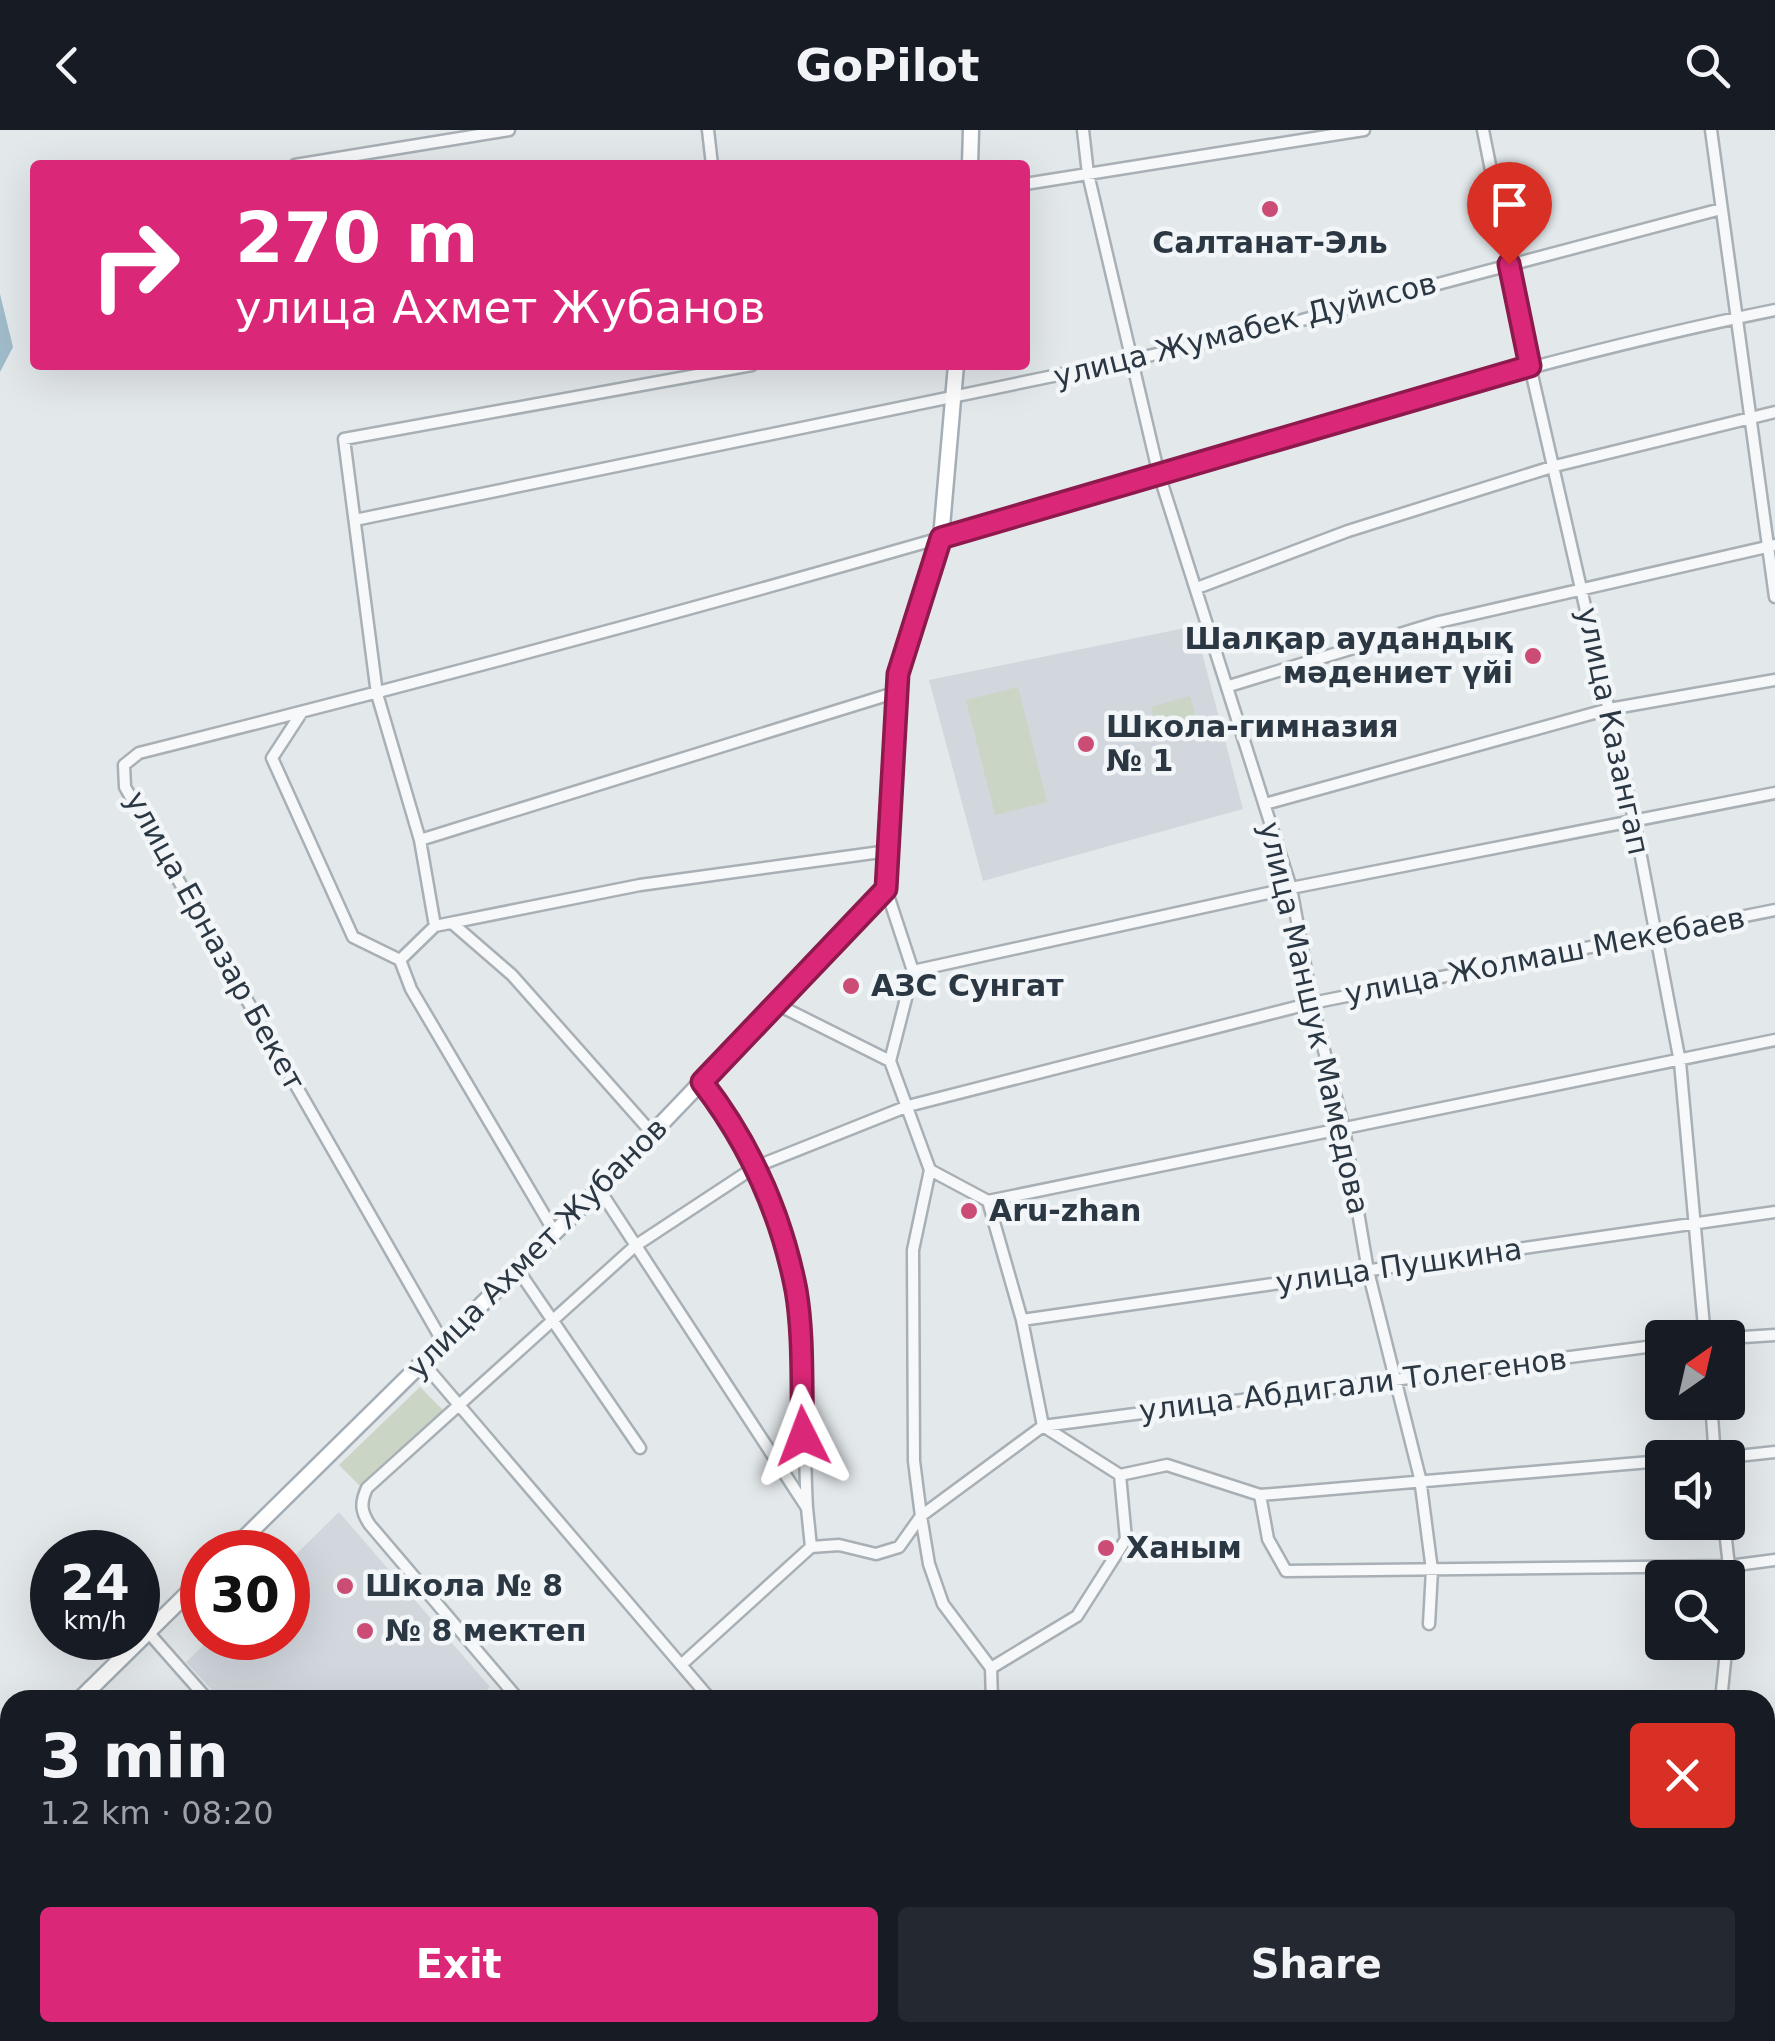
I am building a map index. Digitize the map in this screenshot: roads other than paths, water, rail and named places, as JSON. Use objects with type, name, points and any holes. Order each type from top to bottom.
[{"type":"main road","points":[[970,160],[971,130]]},
{"type":"main road","points":[[886,889],[898,674],[941,538],[956,370]]},
{"type":"main road","name":"улица Ахмет Жубанов","points":[[253,1530],[599,1190],[886,889]]},
{"type":"main road","points":[[160,1620],[180,1601]]},
{"type":"main road","points":[[89,1690],[120,1660]]},
{"type":"street","points":[[325,160],[509,130]]},
{"type":"street","points":[[708,130],[711,160]]},
{"type":"street","name":"улица Маншук Мамедова","points":[[1083,130],[1088,174],[1158,471],[1291,888],[1312,1003],[1344,1129],[1368,1271],[1420,1478],[1432,1570],[1429,1624]]},
{"type":"street","points":[[1030,183],[1307,134],[1364,130]]},
{"type":"street","name":"улица Казангап","points":[[1482,130],[1530,366],[1556,466],[1634,820],[1680,1062],[1704,1320]]},
{"type":"street","points":[[1711,130],[1748,419],[1771,545],[1775,597]]},
{"type":"street","name":"улица Жумабек Дуйисов","points":[[354,520],[1131,360],[1721,209]]},
{"type":"street","name":"улица Ерназар Бекет","points":[[444,1344],[125,788],[124,765],[140,753],[376,694],[941,538],[1158,471],[1530,366],[1775,310]]},
{"type":"street","points":[[435,926],[420,840],[376,694],[344,439],[724,370]]},
{"type":"street","points":[[1197,588],[1348,531],[1556,466],[1775,412]]},
{"type":"street","points":[[1229,686],[1438,622],[1771,545]]},
{"type":"street","points":[[1266,804],[1609,709],[1775,680]]},
{"type":"street","points":[[420,840],[896,692]]},
{"type":"street","points":[[302,712],[272,758],[353,937],[400,960],[410,990],[555,1233]]},
{"type":"street","points":[[913,971],[1291,888],[1775,793]]},
{"type":"street","points":[[400,960],[435,926],[640,886],[888,851]]},
{"type":"street","points":[[886,889],[913,971],[890,1061],[930,1170],[913,1250],[914,1462],[921,1516],[929,1564],[943,1604],[991,1668],[992,1690]]},
{"type":"street","name":"улица Жолмаш Мекебаев","points":[[510,1690],[370,1525],[361,1508],[367,1488],[636,1246],[754,1166],[908,1106],[1312,1003],[1775,910]]},
{"type":"street","points":[[452,923],[512,976],[652,1133]]},
{"type":"street","points":[[776,1004],[890,1061]]},
{"type":"street","points":[[930,1170],[988,1201],[1775,1040]]},
{"type":"street","points":[[702,1082],[738,1130],[774,1209],[796,1292],[811,1547]]},
{"type":"street","points":[[599,1190],[807,1508]]},
{"type":"street","points":[[988,1201],[1022,1320],[1043,1426],[1120,1475],[1167,1465],[1260,1494],[1420,1478],[1645,1463]]},
{"type":"street","name":"улица Пушкина","points":[[1022,1320],[1775,1212]]},
{"type":"street","points":[[518,1270],[640,1448]]},
{"type":"street","points":[[1745,1337],[1775,1334]]},
{"type":"street","name":"улица Абдигали Толегенов","points":[[1043,1426],[1645,1347]]},
{"type":"street","points":[[424,1364],[703,1690]]},
{"type":"street","points":[[681,1664],[811,1547],[840,1545],[876,1554],[899,1547],[921,1516],[1043,1426]]},
{"type":"street","points":[[1745,1455],[1775,1452]]},
{"type":"street","points":[[991,1668],[1077,1616],[1126,1539],[1120,1475]]},
{"type":"street","points":[[1260,1494],[1268,1539],[1286,1571],[1645,1567]]},
{"type":"street","points":[[1745,1564],[1775,1560]]},
{"type":"street","points":[[160,1646],[199,1690]]},
{"type":"street","points":[[1721,1690],[1725,1660]]},
{"type":"water","points":[[0,294],[13,347],[0,372]]},
{"type":"place","name":"Салтанат-Эль","points":[[1270,209]]},
{"type":"place","name":"Шалқар аудандық мәдениет үйі","points":[[1533,656]]},
{"type":"place","name":"Школа-гимназия № 1","points":[[1086,744]]},
{"type":"place","name":"АЗС Сунгат","points":[[851,986]]},
{"type":"place","name":"Aru-zhan","points":[[969,1211]]},
{"type":"place","name":"Ханым","points":[[1106,1548]]},
{"type":"place","name":"Школа № 8","points":[[345,1586]]},
{"type":"place","name":"№ 8 мектеп","points":[[365,1631]]}]
